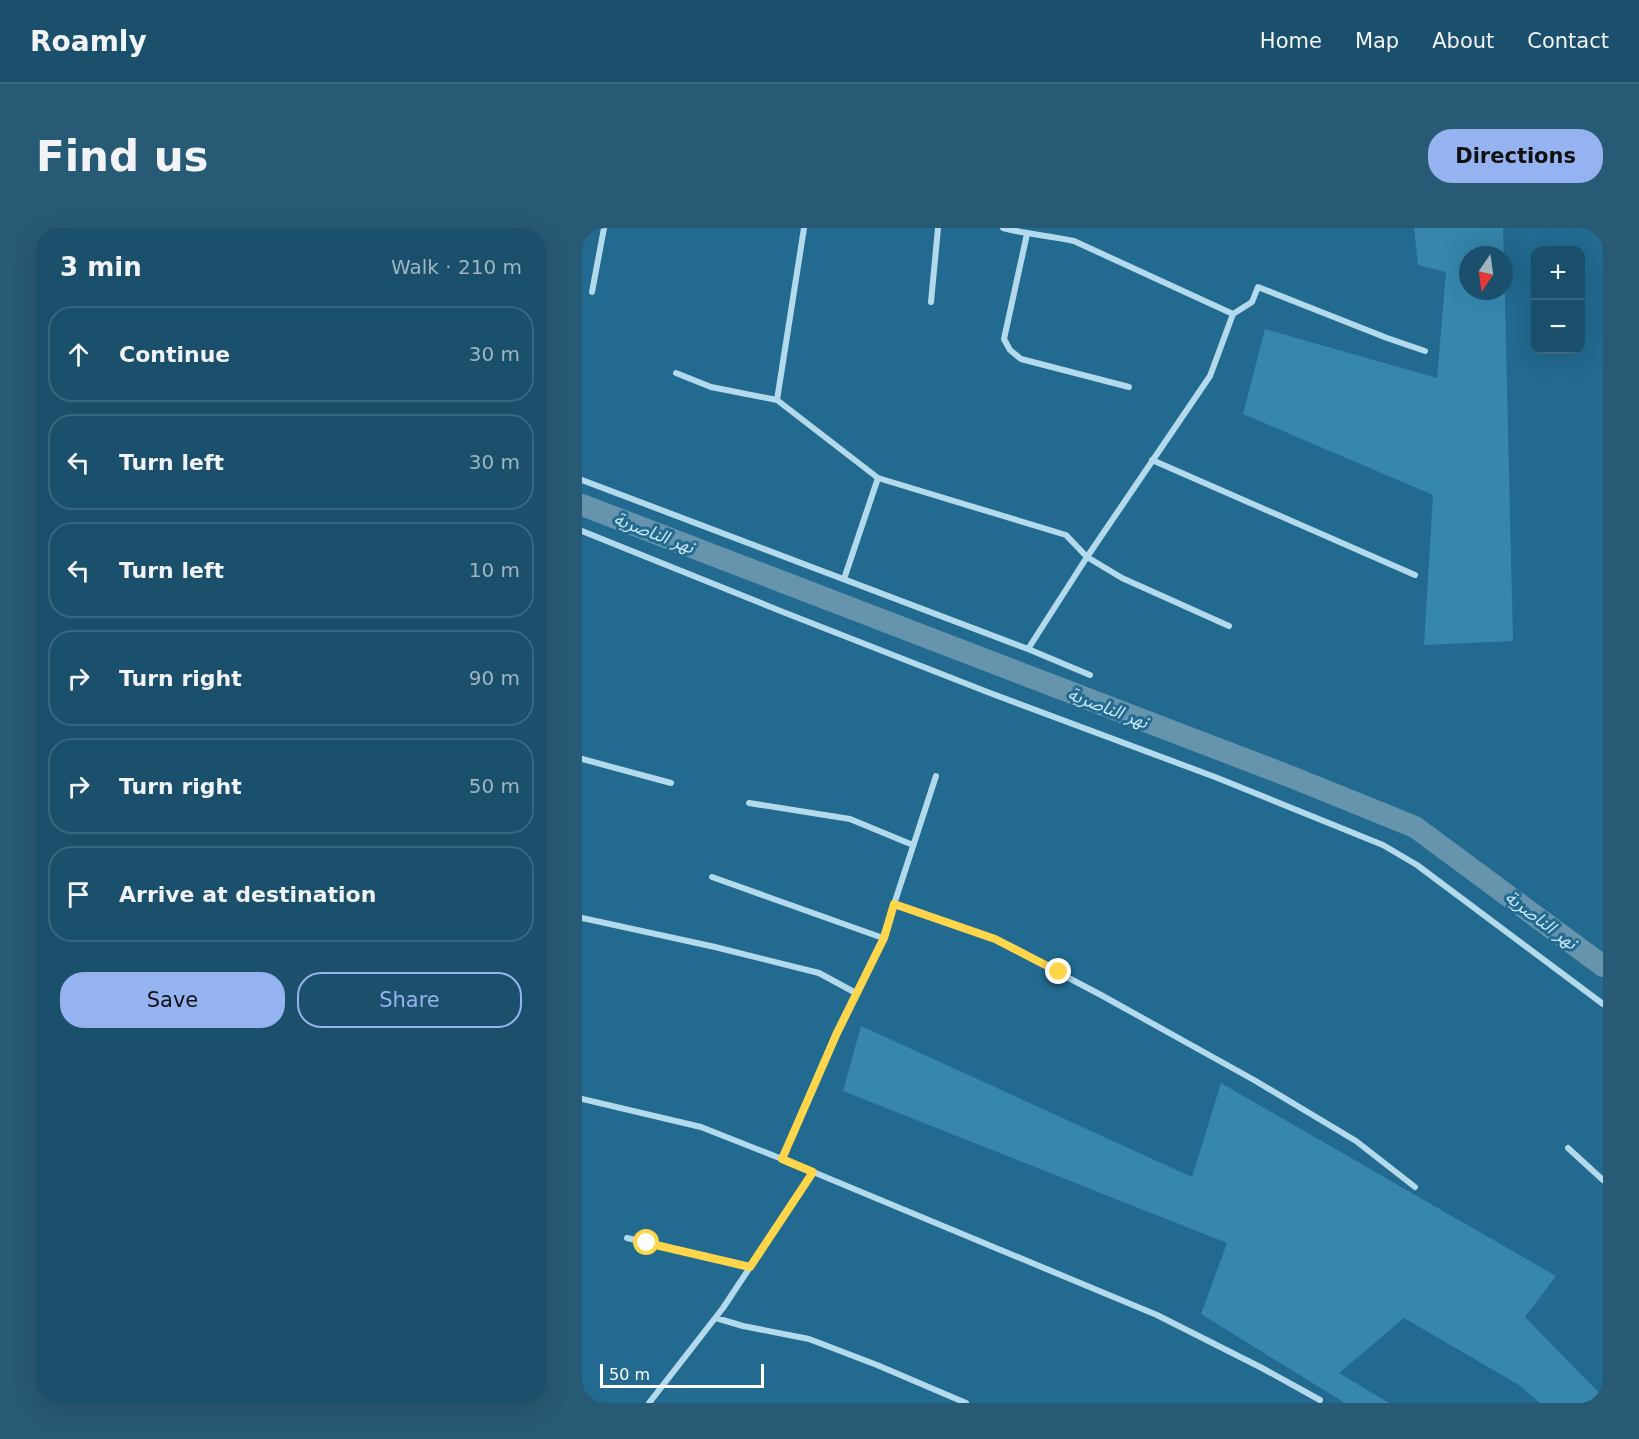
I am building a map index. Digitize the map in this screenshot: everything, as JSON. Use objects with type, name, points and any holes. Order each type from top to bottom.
[{"type":"street","points":[[592,292],[604,228]]},
{"type":"street","points":[[777,400],[804,228]]},
{"type":"street","points":[[931,302],[938,228]]},
{"type":"street","points":[[1003,228],[1074,241],[1233,314]]},
{"type":"street","points":[[1053,237],[1055,228]]},
{"type":"street","points":[[1027,234],[1004,339],[1010,350],[1021,359],[1129,387]]},
{"type":"street","points":[[1028,649],[1087,557],[1210,376],[1233,314],[1252,302],[1258,287],[1425,351]]},
{"type":"street","points":[[676,373],[711,387],[777,400],[878,478],[1066,535],[1087,557],[1122,578],[1229,626]]},
{"type":"street","points":[[1152,460],[1414,575]]},
{"type":"street","points":[[844,579],[878,478]]},
{"type":"street","points":[[582,480],[1028,649],[1090,675]]},
{"type":"street","points":[[582,531],[805,621],[1215,777],[1383,845],[1417,865],[1603,1004]]},
{"type":"street","points":[[582,759],[671,783]]},
{"type":"street","points":[[782,1159],[837,1033],[884,938],[936,776]]},
{"type":"street","points":[[749,803],[850,819],[913,845]]},
{"type":"street","points":[[712,877],[884,938]]},
{"type":"street","points":[[894,904],[995,939],[1101,995],[1254,1080],[1356,1141],[1415,1187]]},
{"type":"street","points":[[582,918],[715,947],[819,973],[856,993]]},
{"type":"street","points":[[582,1099],[701,1127],[782,1159],[1157,1315],[1320,1400]]},
{"type":"street","points":[[1568,1148],[1603,1180]]},
{"type":"street","points":[[649,1403],[716,1318],[813,1172]]},
{"type":"street","points":[[627,1238],[750,1267]]},
{"type":"street","points":[[716,1318],[743,1326],[809,1339],[966,1403]]},
{"type":"shaded area","points":[[1414,228],[1503,228],[1504,246],[1459,246],[1459,300],[1505,300],[1513,641],[1424,645],[1433,495],[1243,414],[1265,329],[1437,378],[1446,272],[1418,265]]},
{"type":"shaded area","points":[[861,1026],[1192,1177],[1221,1083],[1556,1276],[1525,1317],[1603,1397],[1603,1403],[1540,1403],[1519,1385],[1404,1318],[1339,1373],[1389,1403],[1345,1403],[1201,1314],[1227,1243],[843,1091]]},
{"type":"waterway","name":"نهر الناصرية","points":[[582,505],[1294,778],[1415,827],[1603,966]]},
{"type":"route","points":[[647,1243],[750,1267],[813,1172],[782,1159],[837,1033],[884,938],[894,904],[995,939],[1059,972]]}]
